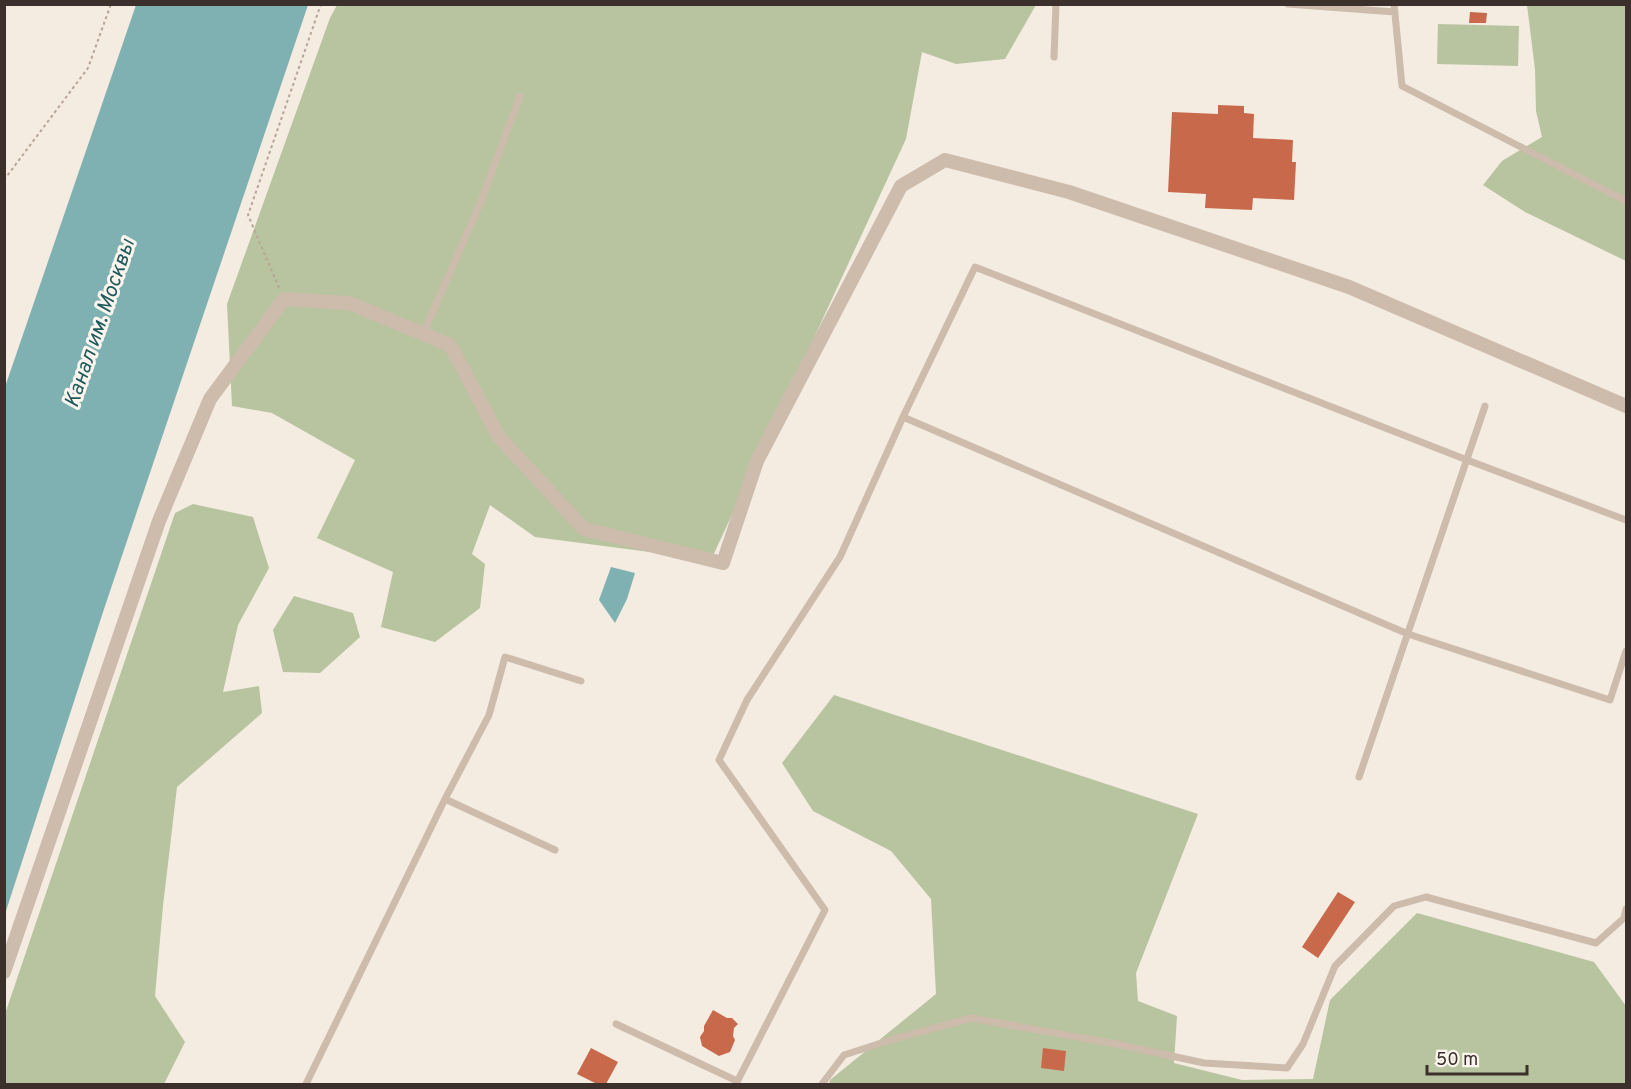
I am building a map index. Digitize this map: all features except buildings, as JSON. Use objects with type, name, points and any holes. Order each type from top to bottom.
[{"type":"street","points":[[4,972],[159,521],[210,399],[284,299],[349,303],[450,345],[499,437],[584,529],[723,563],[757,461],[901,186],[945,160],[1069,192],[1349,287],[1626,406]]},
{"type":"lane","points":[[1054,57],[1056,4]]},
{"type":"lane","points":[[1288,4],[1394,8],[1402,86],[1626,201]]},
{"type":"lane","points":[[423,334],[480,204],[520,96]]},
{"type":"lane","points":[[616,1024],[737,1083],[825,910],[719,760],[747,700],[840,557],[903,417],[975,267],[1626,520]]},
{"type":"lane","points":[[1359,777],[1485,406]]},
{"type":"lane","points":[[903,417],[1408,634],[1610,700],[1626,651]]},
{"type":"lane","points":[[306,1084],[445,799],[489,715],[505,657],[581,681]]},
{"type":"lane","points":[[445,799],[555,850]]},
{"type":"lane","points":[[822,1084],[844,1055],[972,1018],[1121,1045],[1204,1063],[1287,1068],[1303,1044],[1335,966],[1394,906],[1426,897],[1596,943],[1624,918],[1626,909]]},
{"type":"path","points":[[4,180],[88,68],[111,4]]},
{"type":"path","points":[[284,299],[248,215],[321,4]]},
{"type":"green space","points":[[337,5],[1036,5],[1005,59],[956,64],[922,52],[906,139],[711,560],[535,537],[490,505],[472,554],[485,564],[480,608],[435,642],[381,627],[393,572],[317,538],[355,460],[272,413],[232,406],[227,304],[330,18]]},
{"type":"green space","points":[[1527,5],[1626,5],[1626,261],[1525,212],[1483,185],[1502,161],[1542,137],[1536,111],[1535,69]]},
{"type":"green space","points":[[1438,24],[1519,26],[1518,66],[1437,64]]},
{"type":"green space","points":[[193,504],[253,517],[269,568],[238,625],[223,692],[259,686],[262,713],[177,787],[155,996],[185,1042],[164,1084],[5,1084],[5,1014],[175,513]]},
{"type":"green space","points":[[294,596],[353,613],[360,637],[320,673],[283,672],[273,630]]},
{"type":"green space","points":[[834,695],[1198,814],[1136,973],[1138,1001],[1177,1016],[1174,1063],[1242,1080],[1313,1079],[1330,1000],[1417,913],[1594,962],[1626,1006],[1626,1084],[829,1084],[830,1080],[936,994],[931,899],[891,851],[813,811],[782,763]]},
{"type":"water","name":"Канал им. Москвы","points":[[136,5],[308,5],[104,609],[5,914],[5,387]]},
{"type":"water","points":[[611,567],[635,573],[627,599],[615,623],[599,600]]}]
